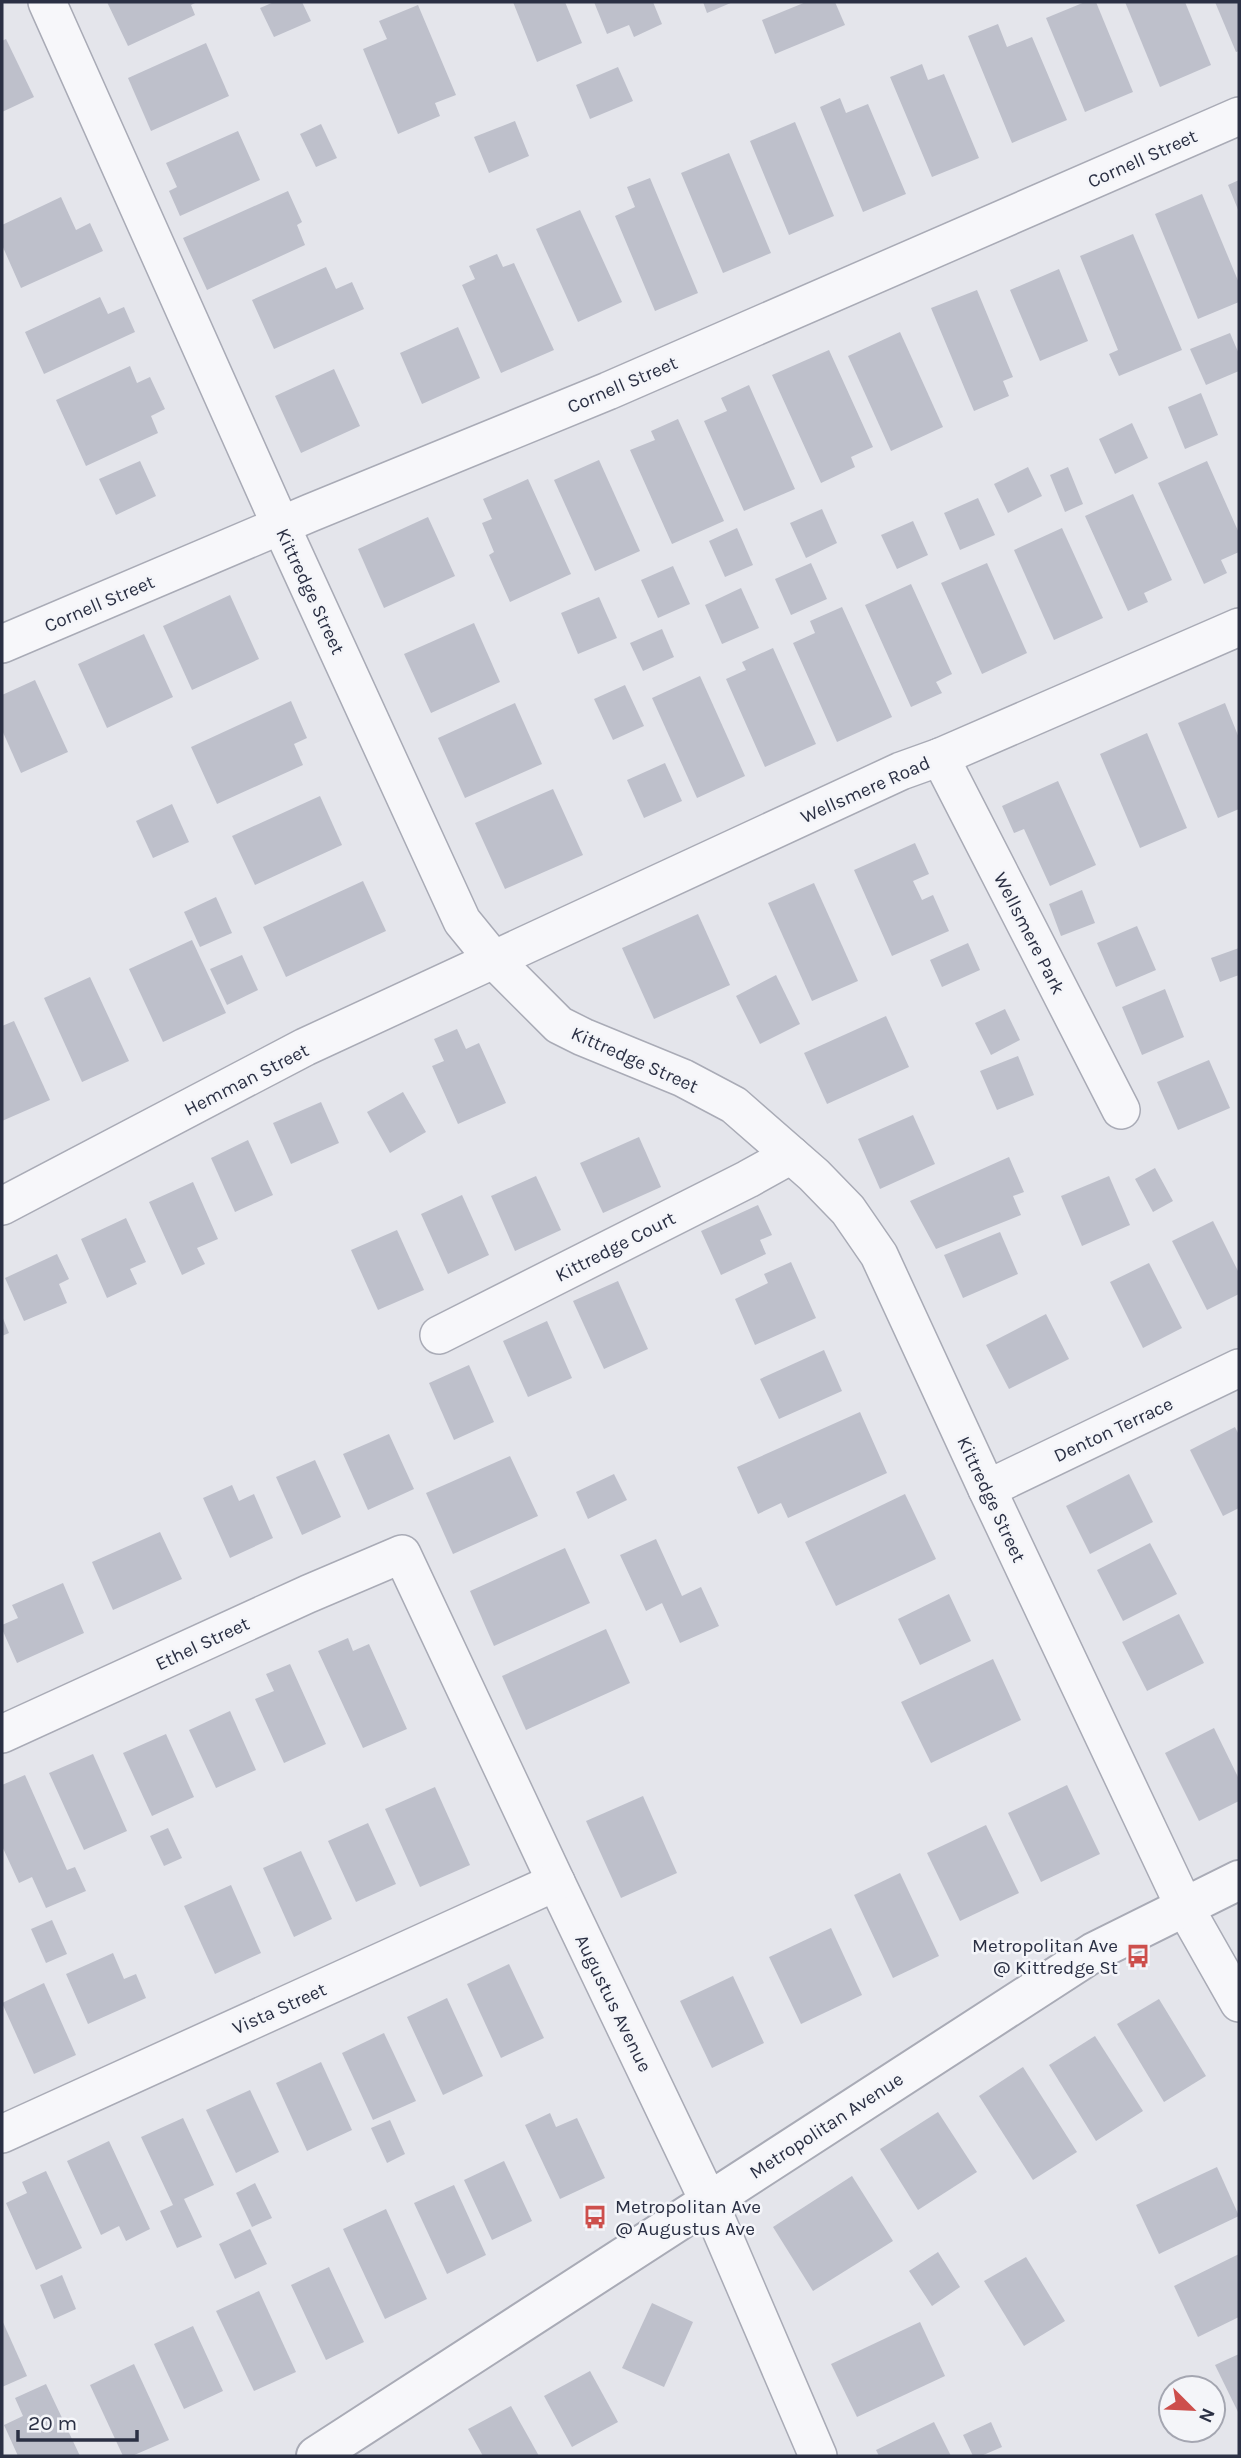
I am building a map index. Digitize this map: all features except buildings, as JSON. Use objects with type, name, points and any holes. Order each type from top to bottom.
[{"type":"street","name":"Kittredge Street","points":[[47,2],[281,526],[462,921],[493,960],[559,1025],[683,1078],[734,1105],[814,1175],[848,1210],[879,1255],[1184,1906],[1239,2003]]},
{"type":"street","name":"Cornell Street","points":[[2,644],[608,391],[1239,116]]},
{"type":"street","name":"Wellsmere Road","points":[[493,960],[901,771],[940,757],[1239,627]]},
{"type":"street","name":"Wellsmere Park","points":[[940,757],[1121,1110]]},
{"type":"street","name":"Hemman Street","points":[[2,1206],[305,1047],[493,960]]},
{"type":"street","name":"Kittredge Court","points":[[439,1335],[791,1155]]},
{"type":"street","name":"Denton Terrace","points":[[987,1489],[1239,1368]]},
{"type":"street","name":"Ethel Street","points":[[2,1734],[402,1553]]},
{"type":"street","name":"Augustus Avenue","points":[[402,1553],[709,2202],[818,2456]]},
{"type":"street","name":"Metropolitan Avenue","points":[[316,2456],[1094,1952],[1239,1880]]},
{"type":"street","name":"Vista Street","points":[[2,2134],[556,1882]]},
{"type":"place","name":"Metropolitan Ave @ Kittredge St","points":[[1138,1956]]},
{"type":"place","name":"Metropolitan Ave @ Augustus Ave","points":[[595,2217]]}]
